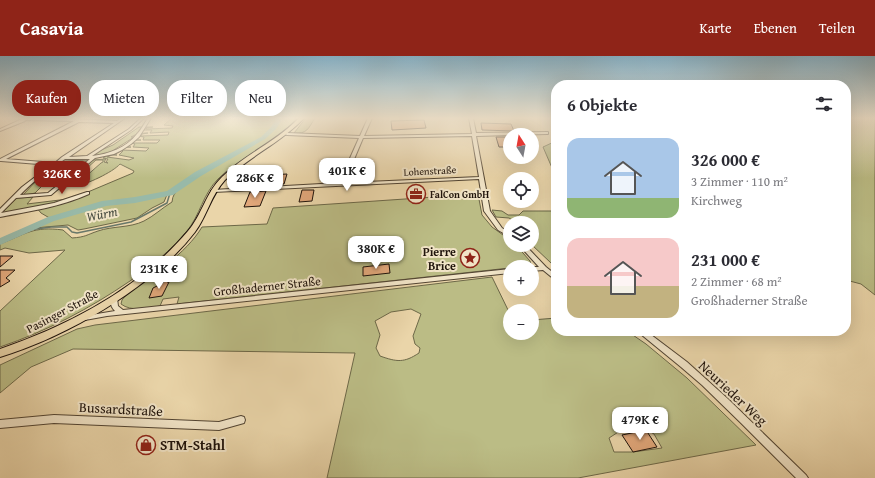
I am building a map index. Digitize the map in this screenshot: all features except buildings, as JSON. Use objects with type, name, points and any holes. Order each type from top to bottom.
[{"type":"main road","name":"Pasinger Straße","points":[[0,353],[32,342],[80,319],[114,298],[151,270],[187,236],[197,223],[213,191],[232,171],[282,138]]},
{"type":"street","points":[[0,159],[45,138]]},
{"type":"street","points":[[0,212],[30,183],[94,138]]},
{"type":"street","points":[[87,158],[97,150],[119,138]]},
{"type":"street","points":[[64,158],[93,158],[108,155],[123,147],[135,138]]},
{"type":"street","points":[[341,184],[362,138]]},
{"type":"street","points":[[475,138],[480,178],[489,214],[503,231]]},
{"type":"street","points":[[15,197],[50,194],[93,158]]},
{"type":"street","points":[[0,159],[55,164]]},
{"type":"street","name":"Lohenstraße","points":[[213,191],[480,178]]},
{"type":"street","points":[[0,215],[56,204],[87,193]]},
{"type":"street","points":[[529,252],[551,274]]},
{"type":"street","points":[[539,268],[544,268]]},
{"type":"street","name":"Großhaderner Straße","points":[[80,319],[122,312],[503,272]]},
{"type":"street","points":[[114,298],[114,307],[116,310],[122,312]]},
{"type":"street","name":"Neurieder Weg","points":[[647,336],[666,350],[736,412],[803,478]]},
{"type":"street","name":"Bussardstraße","points":[[0,424],[54,419],[219,426],[241,420]]},
{"type":"green space","points":[[124,138],[133,138],[106,155],[92,156],[99,151],[113,145]]},
{"type":"green space","points":[[144,138],[277,138],[237,163],[218,179],[209,191],[187,231],[167,252],[146,270],[83,310],[34,334],[0,347],[0,311],[65,250],[29,253],[5,248],[0,250],[0,244],[23,234],[37,230],[63,230],[72,238],[103,229],[139,223],[151,217],[172,202],[176,191],[191,180],[188,179],[168,192],[164,202],[137,218],[84,229],[78,230],[68,225],[34,228],[53,220],[41,213],[36,207],[5,213],[3,212],[17,198],[33,197],[27,204],[68,199],[133,173],[134,171],[120,164],[112,171],[99,178],[75,186],[103,162],[103,160],[96,160],[78,176],[74,177],[77,177],[72,181],[68,182],[92,160],[106,159],[104,162],[108,163],[106,162],[108,159],[103,158],[108,155],[112,155],[107,157],[129,160],[134,158],[119,155],[123,151],[118,150],[124,148],[121,150],[146,151],[149,148],[133,147],[135,144],[130,143],[135,141],[133,143],[157,143],[160,140],[143,140]]},
{"type":"green space","points":[[851,138],[875,138],[875,295],[861,284],[851,281]]},
{"type":"green space","points":[[551,143],[551,165],[543,147]]},
{"type":"green space","points":[[88,160],[64,180],[58,185],[43,185],[35,193],[22,196],[38,179],[64,161]],"holes":[[[77,161],[83,161],[83,163],[77,166],[79,167],[76,167],[63,178],[64,180],[59,182],[51,182]]]},
{"type":"green space","points":[[478,194],[482,215],[492,227],[503,235],[503,252],[522,252],[529,260],[503,260],[503,269],[177,304],[179,297],[163,299],[160,306],[145,308],[135,309],[121,304],[122,300],[127,294],[178,255],[202,227],[267,224],[273,208]]},
{"type":"green space","points":[[492,210],[502,211],[508,215],[519,215],[523,211],[551,211],[551,263],[539,252],[539,216],[503,216],[503,218],[496,217]]},
{"type":"green space","points":[[492,277],[505,304],[503,304],[503,340],[539,340],[539,319],[551,318],[551,336],[634,336],[687,378],[756,445],[578,478],[327,478],[355,353],[73,349],[31,367],[0,393],[0,365],[77,329],[95,325]],"holes":[[[411,309],[421,314],[413,336],[415,344],[420,348],[419,353],[405,360],[396,360],[380,356],[376,348],[380,335],[375,321],[391,312]],[[642,427],[654,434],[662,448],[633,452],[614,452],[609,438],[623,429]]]},
{"type":"waterway","name":"Würm","points":[[0,242],[51,219],[105,203],[135,200],[170,193],[198,174],[263,138]]},
{"type":"waterway","name":"Würm","points":[[29,230],[51,227],[67,227],[72,232],[77,233],[131,222],[167,203],[170,193]]},
{"type":"place","name":"FalCon GmbH","points":[[416,194]]},
{"type":"place","name":"Pierre Brice","points":[[470,258]]},
{"type":"place","name":"STM-Stahl","points":[[146,445]]}]
